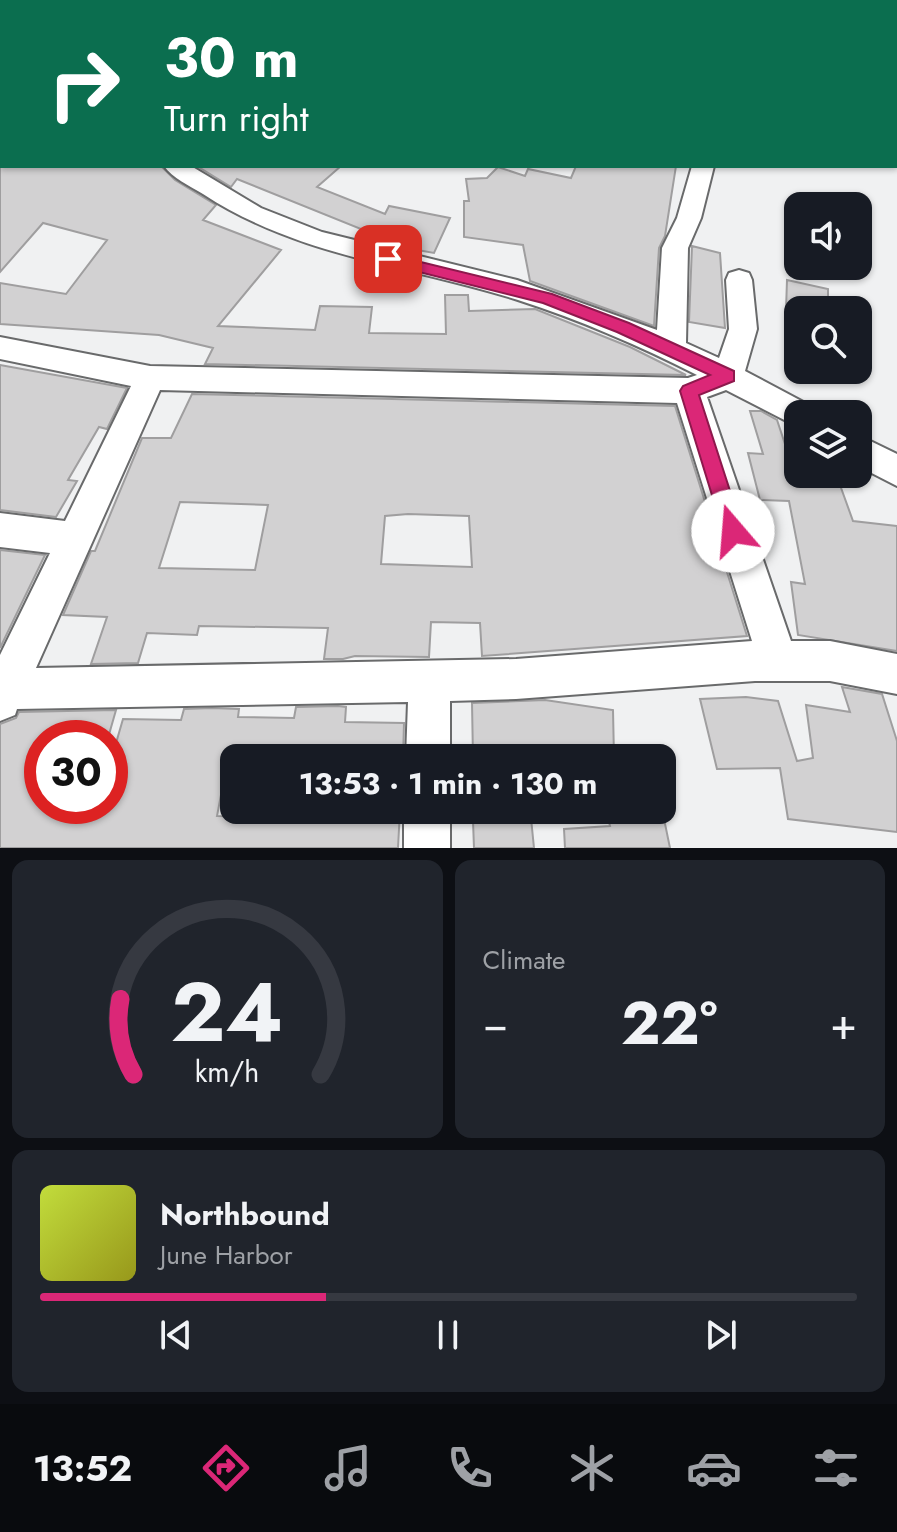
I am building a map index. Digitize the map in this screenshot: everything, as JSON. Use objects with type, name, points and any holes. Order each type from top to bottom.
[{"type":"street","points":[[178,168],[252,214],[280,226],[362,253],[546,298],[671,350],[784,406]]},
{"type":"street","points":[[671,350],[675,248],[689,218],[702,168]]},
{"type":"street","points":[[728,376],[743,329],[739,280]]},
{"type":"street","points":[[0,348],[150,378],[689,391],[728,376]]},
{"type":"street","points":[[150,378],[2,693],[516,679],[778,661],[830,661],[897,674]]},
{"type":"street","points":[[689,391],[778,661]]},
{"type":"street","points":[[872,457],[897,471]]},
{"type":"street","points":[[0,530],[74,539]]},
{"type":"street","points":[[428,744],[429,681]]},
{"type":"street","points":[[427,824],[427,848]]},
{"type":"building","points":[[0,168],[163,168],[175,180],[216,205],[203,220],[281,250],[218,326],[315,330],[320,306],[372,307],[369,333],[446,334],[445,295],[468,295],[469,311],[535,309],[630,347],[686,375],[205,364],[213,348],[159,335],[0,324],[0,283],[66,294],[107,240],[43,223],[0,272]]},
{"type":"building","points":[[200,168],[339,168],[317,187],[385,214],[389,206],[450,218],[434,253],[368,240],[371,233],[237,179],[231,187]]},
{"type":"building","points":[[497,168],[525,176],[528,169],[571,178],[575,168],[676,168],[665,236],[659,248],[654,326],[530,281],[523,245],[464,237],[464,201],[469,201],[466,179],[487,178]]},
{"type":"building","points":[[692,246],[720,253],[725,328],[689,322]]},
{"type":"building","points":[[787,280],[828,289],[828,296],[786,296]]},
{"type":"building","points":[[0,365],[127,388],[107,429],[99,427],[68,480],[77,481],[56,517],[0,510]]},
{"type":"building","points":[[192,394],[675,406],[747,636],[482,656],[480,623],[431,622],[429,657],[355,656],[324,659],[328,628],[199,626],[197,635],[147,633],[138,663],[91,664],[107,617],[63,615],[91,551],[95,551],[142,438],[171,438]],"holes":[[[180,502],[268,505],[255,570],[159,568]],[[385,516],[469,516],[472,567],[381,564]]]},
{"type":"building","points":[[750,411],[761,411],[777,420],[784,441],[784,488],[841,488],[853,521],[897,526],[897,651],[798,635],[791,582],[805,584],[789,501],[760,500],[748,453],[763,454]]},
{"type":"building","points":[[0,550],[45,555],[0,648]]},
{"type":"building","points":[[842,687],[882,694],[897,741],[897,832],[788,819],[780,768],[717,769],[700,699],[746,697],[778,701],[797,761],[813,758],[806,705],[850,712]]},
{"type":"building","points":[[545,700],[613,710],[614,744],[473,744],[472,703]]},
{"type":"building","points":[[296,707],[346,707],[345,722],[404,723],[403,744],[220,744],[217,816],[220,816],[220,824],[399,824],[398,848],[0,848],[0,724],[16,718],[19,712],[116,710],[113,720],[24,720],[24,824],[128,824],[128,720],[123,719],[181,720],[184,709],[212,708],[239,709],[238,717],[294,718]]},
{"type":"building","points":[[473,824],[532,824],[534,848],[474,848]]},
{"type":"building","points":[[665,824],[670,848],[565,848],[564,829]]},
{"type":"route","points":[[388,259],[546,298],[623,328],[728,376],[689,391],[733,531]]}]
